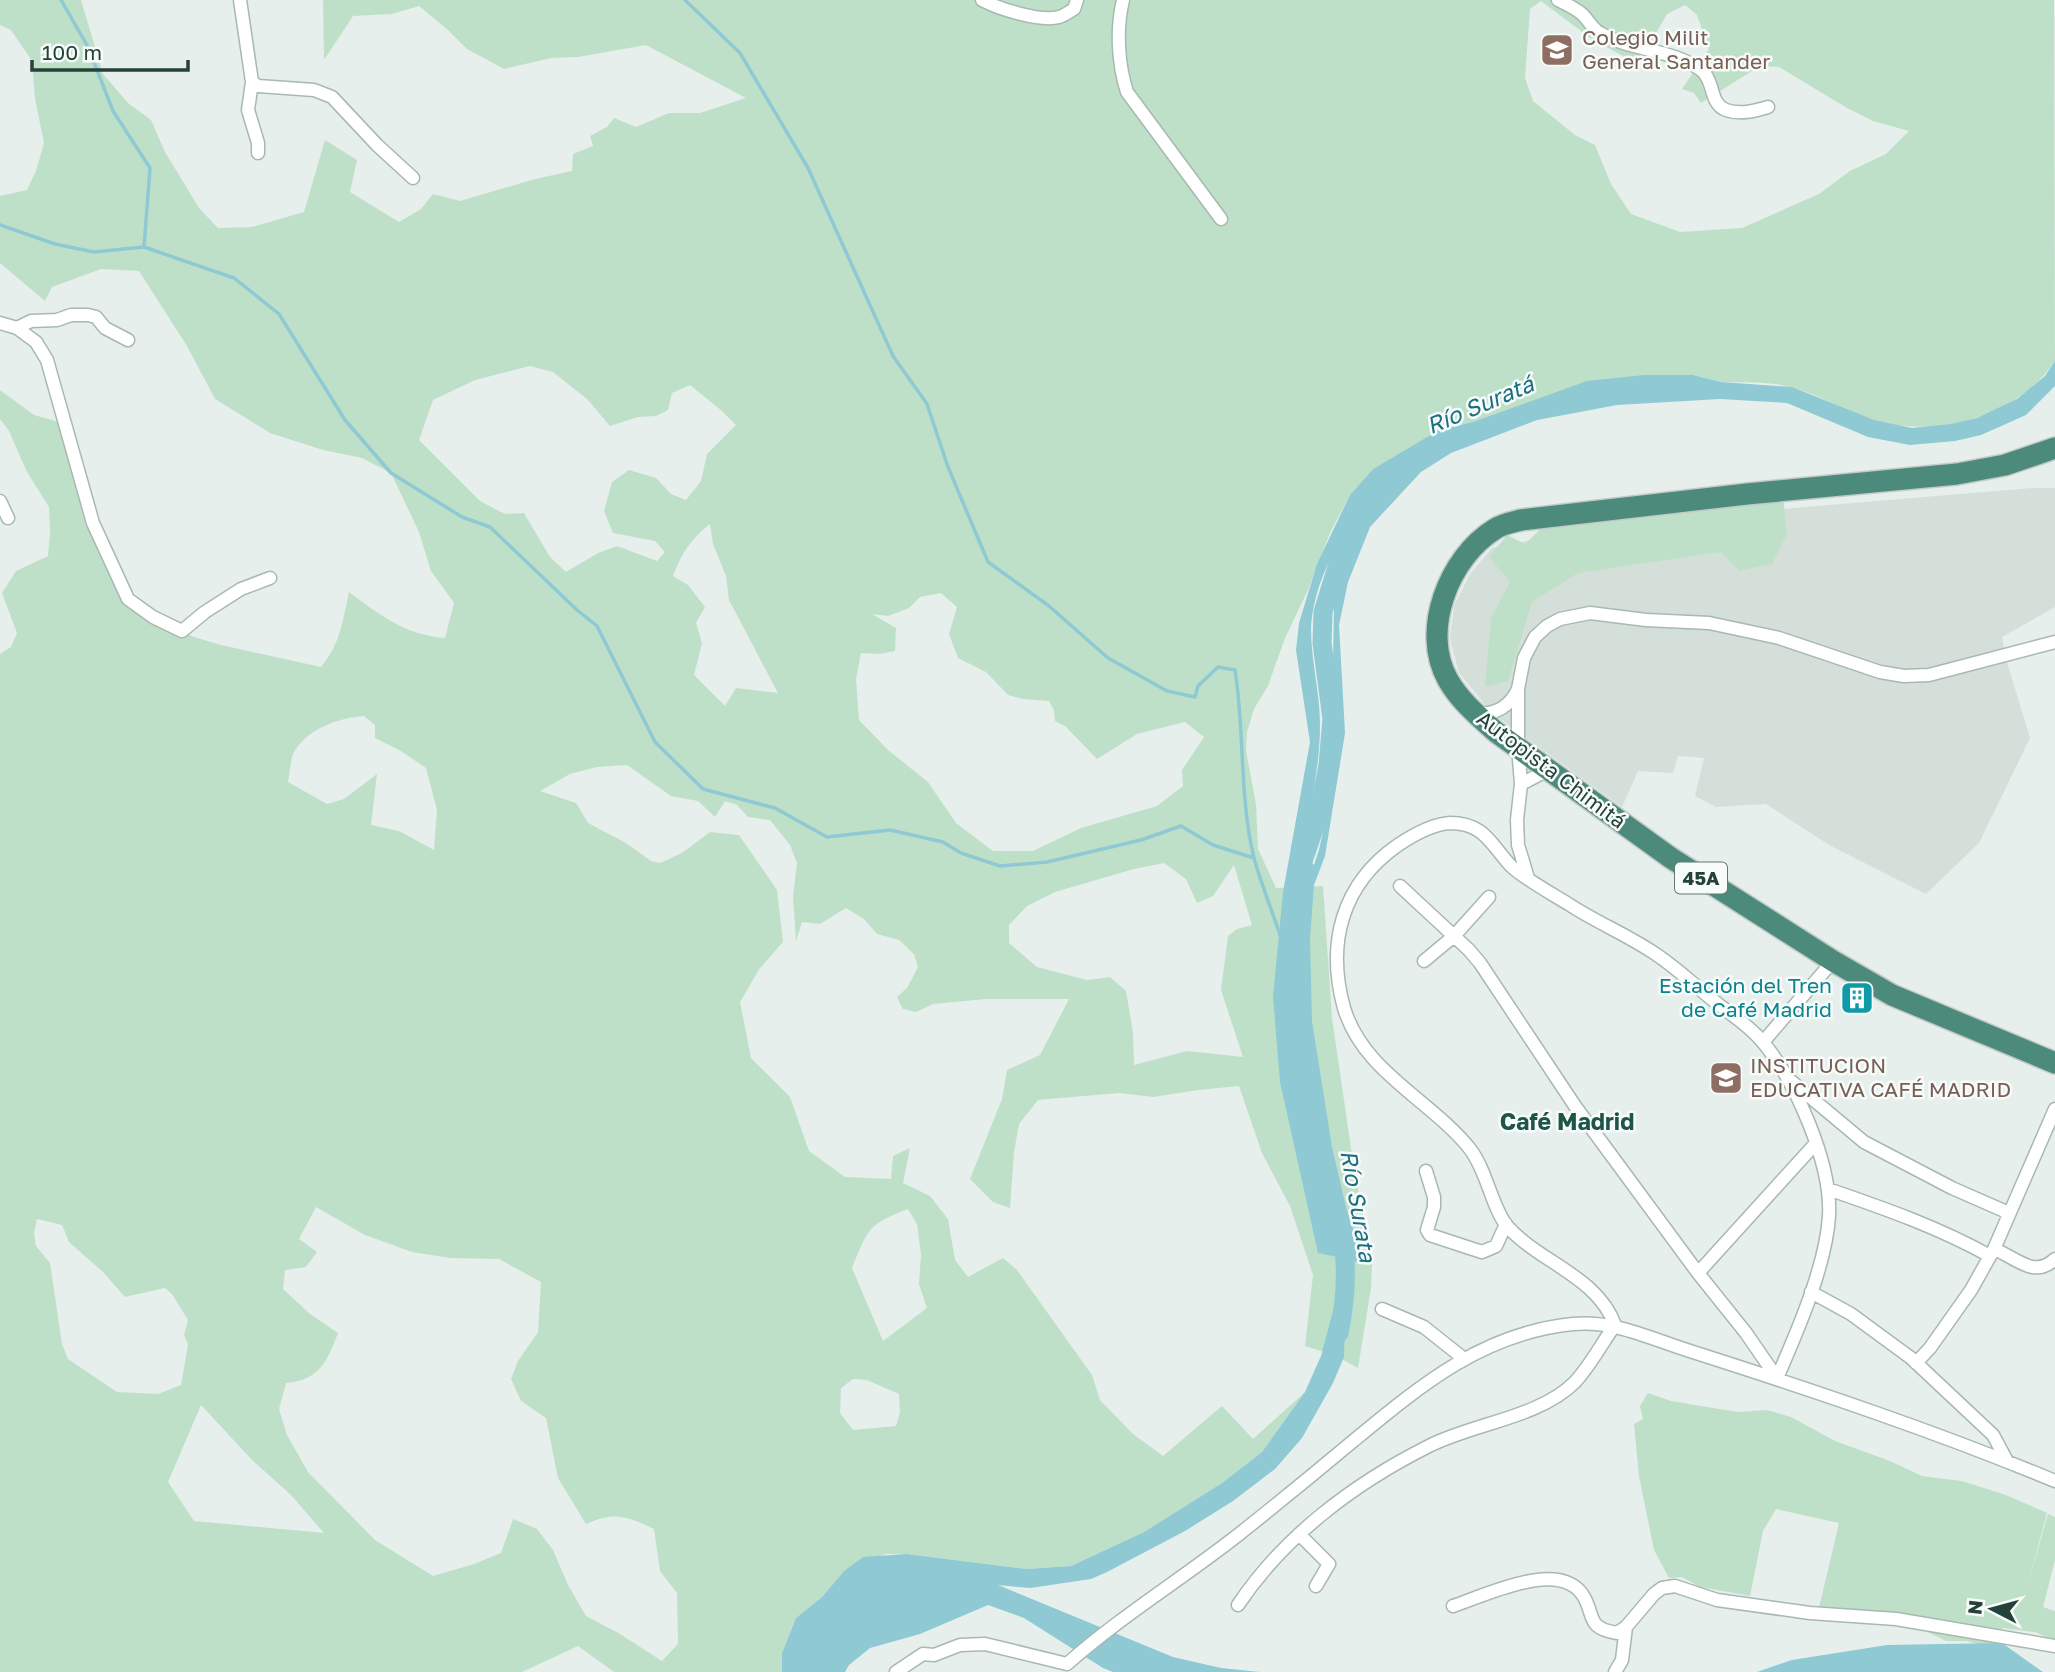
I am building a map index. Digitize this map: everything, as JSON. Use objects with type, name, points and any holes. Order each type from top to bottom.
[{"type":"highway","name":"Autopista Chimitá","points":[[2055,448],[2005,465],[1957,474],[1521,520],[1496,528],[1459,562],[1440,605],[1438,635],[1440,663],[1448,680],[1474,713],[1671,858],[1833,961],[1892,995],[2055,1063]]},
{"type":"street","points":[[240,0],[252,82],[248,110],[258,143],[258,153]]},
{"type":"street","points":[[982,0],[1006,10],[1038,17],[1059,17],[1074,9],[1077,0]]},
{"type":"street","points":[[1123,0],[1119,46],[1121,74],[1127,92],[1221,219]]},
{"type":"street","points":[[1558,0],[1583,15],[1597,32],[1702,70],[1708,78],[1717,104],[1723,109],[1745,112],[1768,107]]},
{"type":"street","points":[[252,82],[258,86],[314,90],[332,97],[377,145],[413,178]]},
{"type":"street","points":[[17,328],[31,321],[57,320],[79,314],[96,317],[106,328],[128,340]]},
{"type":"street","points":[[0,323],[17,328],[36,342],[47,360],[93,523],[128,599],[153,617],[182,631],[205,612],[242,589],[270,578]]},
{"type":"street","points":[[0,501],[8,518]]},
{"type":"street","points":[[1528,878],[1518,845],[1517,820],[1521,785],[1518,689],[1524,658],[1535,636],[1560,619],[1590,613],[1646,620],[1709,623],[1779,638],[1880,673],[1905,676],[1929,674],[2055,642]]},
{"type":"street","points":[[1474,713],[1487,714],[1499,710],[1511,701],[1518,689]]},
{"type":"street","points":[[1521,785],[1548,770]]},
{"type":"street","points":[[1615,1325],[1611,1313],[1594,1291],[1506,1224],[1489,1182],[1472,1152],[1448,1125],[1380,1065],[1361,1042],[1344,1008],[1336,967],[1336,949],[1346,907],[1372,868],[1391,850],[1426,829],[1448,823],[1471,825],[1481,831],[1512,867],[1572,907],[1651,951],[1744,1022],[1763,1042],[1788,1079],[1816,1143],[1828,1189],[1829,1219],[1811,1292],[1777,1378]]},
{"type":"street","points":[[1400,886],[1480,963],[1575,1106],[1777,1378]]},
{"type":"street","points":[[1424,961],[1454,936],[1489,897]]},
{"type":"street","points":[[1763,1042],[1833,961]]},
{"type":"street","points":[[1788,1079],[1864,1142],[1952,1188],[2010,1213]]},
{"type":"street","points":[[1916,1363],[1930,1348],[1971,1290],[1992,1253],[2051,1131],[2055,1109]]},
{"type":"street","points":[[1698,1273],[1816,1143]]},
{"type":"street","points":[[1426,1171],[1434,1197],[1427,1230],[1430,1235],[1482,1252],[1496,1246],[1506,1224]]},
{"type":"street","points":[[1828,1189],[2037,1268],[2046,1267],[2055,1259]]},
{"type":"street","points":[[1811,1292],[1851,1314],[1916,1363],[1993,1435],[2007,1461]]},
{"type":"street","points":[[1382,1309],[1424,1327],[1463,1358]]},
{"type":"street","points":[[896,1672],[923,1654],[934,1655],[960,1645],[974,1644],[985,1644],[1069,1663],[1118,1623],[1236,1536],[1385,1414],[1463,1358],[1521,1334],[1574,1324],[1615,1325],[1690,1352],[1777,1378],[2055,1481]]},
{"type":"street","points":[[1238,1605],[1255,1579],[1299,1534],[1367,1481],[1460,1431],[1537,1408],[1575,1382],[1615,1325]]},
{"type":"street","points":[[1299,1534],[1329,1564],[1316,1586]]},
{"type":"street","points":[[1453,1606],[1519,1582],[1553,1579],[1574,1586],[1584,1597],[1589,1617],[1604,1631],[1617,1633],[1626,1627],[1654,1594],[1662,1588],[1675,1586],[1717,1600],[1810,1613],[1896,1619],[2055,1646]]},
{"type":"street","points":[[1615,1672],[1622,1660],[1626,1627]]},
{"type":"shaded area","points":[[2055,488],[2055,607],[2002,637],[2030,738],[1979,843],[1926,894],[1829,845],[1766,804],[1716,807],[1695,796],[1704,758],[1678,756],[1673,773],[1638,771],[1622,807],[1492,713],[1459,673],[1450,639],[1454,606],[1470,574],[1492,548],[1570,532],[1793,508]]},
{"type":"green space","points":[[0,0],[81,0],[103,74],[128,103],[151,120],[165,152],[199,208],[218,228],[252,227],[304,212],[325,140],[357,160],[350,192],[399,222],[421,209],[433,194],[460,201],[572,171],[573,154],[593,146],[590,136],[607,127],[614,118],[636,127],[669,113],[700,113],[746,98],[646,45],[578,57],[551,58],[504,69],[467,49],[419,6],[392,14],[353,16],[324,60],[323,0],[2054,0],[2055,361],[2020,397],[1998,409],[1974,419],[1923,427],[1873,420],[1786,386],[1724,382],[1693,375],[1437,431],[1373,469],[1350,495],[1330,533],[1308,590],[1285,638],[1268,686],[1254,709],[1247,732],[1246,751],[1256,804],[1258,849],[1276,888],[1323,886],[1332,1018],[1353,1162],[1372,1264],[1371,1288],[1358,1368],[1334,1355],[1305,1346],[1313,1275],[1290,1206],[1262,1153],[1239,1086],[1153,1097],[1119,1093],[1038,1100],[1019,1124],[1010,1208],[993,1202],[970,1179],[1002,1099],[1007,1070],[1040,1055],[1069,999],[986,999],[933,1004],[916,1012],[903,1009],[897,997],[907,988],[918,967],[914,954],[899,940],[877,934],[864,919],[846,908],[820,924],[802,922],[796,941],[793,897],[797,863],[790,845],[770,820],[748,817],[737,805],[725,801],[715,817],[698,801],[671,796],[627,765],[597,767],[570,774],[540,791],[576,803],[588,823],[626,843],[651,861],[660,863],[682,853],[710,832],[739,835],[777,890],[783,942],[760,968],[740,1002],[751,1058],[790,1097],[809,1151],[845,1177],[891,1179],[893,1156],[910,1148],[903,1183],[930,1196],[948,1219],[955,1260],[968,1277],[1003,1258],[1017,1270],[1092,1375],[1100,1400],[1133,1434],[1163,1456],[1222,1406],[1253,1439],[1305,1392],[1262,1452],[1222,1483],[1144,1532],[1071,1566],[1026,1569],[907,1554],[886,1554],[844,1571],[822,1597],[796,1618],[782,1653],[782,1672],[614,1672],[578,1646],[522,1672],[0,1672],[0,654],[11,647],[17,633],[2,593],[16,571],[48,556],[50,532],[49,507],[27,472],[9,431],[0,419],[0,390],[34,415],[63,423],[82,487],[128,599],[171,627],[221,645],[321,667],[337,641],[349,592],[382,616],[405,628],[445,638],[454,603],[431,571],[419,532],[391,473],[362,458],[323,450],[270,433],[215,399],[187,346],[139,271],[101,269],[52,287],[45,301],[0,263],[0,196],[27,190],[44,143],[35,99],[32,61],[11,30],[0,25]],"holes":[[[1541,1],[1593,40],[1638,64],[1667,14],[1685,5],[1697,15],[1709,49],[1682,89],[1694,93],[1701,103],[1760,66],[1779,67],[1873,121],[1909,131],[1886,154],[1850,171],[1819,194],[1742,228],[1680,232],[1631,214],[1611,184],[1595,145],[1575,135],[1533,101],[1525,78],[1530,9]],[[530,366],[553,372],[587,399],[610,426],[638,417],[656,416],[668,410],[672,393],[690,385],[736,425],[707,454],[701,481],[686,500],[671,494],[656,478],[629,470],[612,482],[604,511],[613,533],[655,541],[665,552],[657,561],[617,546],[598,553],[566,572],[550,557],[524,513],[505,514],[480,501],[419,440],[433,400],[475,380]],[[710,524],[713,544],[726,576],[729,600],[778,693],[736,688],[725,706],[694,675],[702,643],[696,623],[705,607],[688,585],[673,576],[683,554]],[[941,593],[957,607],[949,634],[958,658],[986,672],[1008,695],[1049,701],[1054,710],[1055,721],[1065,726],[1097,759],[1137,734],[1185,722],[1204,737],[1182,770],[1183,786],[1157,806],[1081,828],[1033,851],[993,851],[956,823],[928,782],[888,750],[859,720],[856,679],[861,653],[880,654],[895,651],[896,628],[872,614],[888,616],[909,608],[920,597]],[[364,716],[375,725],[375,738],[426,768],[437,810],[434,850],[399,831],[371,825],[377,774],[344,799],[327,804],[288,782],[292,757],[299,745],[324,726]],[[1164,863],[1186,879],[1197,903],[1213,896],[1234,865],[1252,925],[1237,929],[1228,936],[1221,990],[1243,1057],[1187,1051],[1134,1065],[1133,1032],[1126,991],[1110,977],[1087,980],[1037,967],[1009,943],[1009,925],[1027,906],[1055,892]],[[316,1207],[365,1235],[412,1252],[450,1258],[499,1259],[541,1282],[538,1332],[518,1361],[511,1379],[521,1401],[546,1418],[558,1478],[586,1524],[613,1516],[636,1521],[654,1529],[660,1571],[677,1593],[678,1644],[662,1661],[586,1616],[568,1585],[553,1550],[537,1529],[513,1519],[501,1553],[433,1576],[375,1540],[308,1472],[287,1435],[279,1409],[286,1383],[307,1378],[321,1367],[338,1333],[310,1314],[283,1289],[285,1270],[306,1267],[317,1252],[299,1239]],[[908,1209],[917,1224],[921,1254],[919,1284],[927,1308],[883,1341],[852,1268],[866,1236],[877,1224]],[[37,1219],[62,1225],[69,1242],[103,1272],[125,1297],[165,1288],[172,1294],[188,1320],[184,1335],[188,1344],[181,1385],[158,1394],[117,1392],[68,1359],[62,1344],[50,1263],[36,1246],[34,1233]],[[853,1379],[867,1380],[899,1394],[900,1412],[896,1426],[853,1430],[840,1413],[841,1388]],[[201,1405],[252,1460],[291,1495],[324,1533],[194,1521],[168,1482]]]},
{"type":"green space","points":[[1783,496],[1787,534],[1772,564],[1739,571],[1721,552],[1578,573],[1532,602],[1508,681],[1485,687],[1491,618],[1510,582],[1489,557],[1507,535],[1525,544],[1549,521]]},
{"type":"green space","points":[[1648,1393],[1671,1401],[1737,1412],[1767,1410],[1791,1417],[1835,1441],[1922,1476],[1962,1481],[2006,1495],[2047,1513],[2027,1587],[2048,1514],[2055,1517],[2055,1560],[2043,1607],[2055,1611],[2055,1641],[2035,1632],[2002,1628],[1990,1648],[1967,1641],[1946,1641],[1899,1618],[1818,1612],[1839,1523],[1776,1509],[1763,1531],[1750,1596],[1700,1587],[1682,1577],[1669,1578],[1654,1550],[1639,1476],[1634,1424],[1643,1419],[1640,1406]]},
{"type":"water","points":[[2055,361],[2055,386],[2026,415],[1981,435],[1955,441],[1910,445],[1868,437],[1787,403],[1720,399],[1617,405],[1537,420],[1451,453],[1421,472],[1370,527],[1348,582],[1339,625],[1345,733],[1325,856],[1314,885],[1310,939],[1312,1021],[1332,1147],[1346,1207],[1364,1263],[1318,1253],[1280,1082],[1273,997],[1283,892],[1310,742],[1296,650],[1299,623],[1317,564],[1350,495],[1373,469],[1437,431],[1476,421],[1587,381],[1644,375],[1693,375],[1721,382],[1792,387],[1874,420],[1912,428],[1977,418],[2017,399],[2045,376]],"holes":[[[1385,485],[1356,534],[1334,607],[1333,666],[1338,700],[1339,738],[1333,786],[1314,865],[1304,853],[1320,741],[1320,713],[1311,641],[1313,609],[1326,570],[1346,532]]]},
{"type":"water","points":[[1347,1259],[1344,1357],[1333,1383],[1302,1438],[1275,1469],[1233,1501],[1185,1531],[1091,1579],[1030,1588],[998,1585],[1173,1657],[1221,1668],[1260,1672],[1113,1672],[1024,1618],[988,1605],[920,1634],[870,1648],[849,1665],[845,1672],[782,1672],[782,1653],[796,1618],[822,1597],[844,1571],[863,1557],[907,1554],[1026,1569],[1071,1566],[1144,1532],[1222,1483],[1262,1452],[1305,1392],[1321,1356]]},
{"type":"water","points":[[2002,1643],[2043,1672],[1757,1672],[1792,1660],[1887,1645]]},
{"type":"waterway","points":[[61,0],[88,47],[113,111],[150,168],[144,247]]},
{"type":"waterway","points":[[685,0],[740,53],[808,168],[893,356],[927,404],[948,467],[988,562],[1049,606],[1108,658],[1167,691],[1195,697],[1198,686],[1218,667],[1235,670],[1249,835],[1257,868],[1280,935]]},
{"type":"waterway","points":[[0,225],[55,244],[94,252],[144,247],[234,278],[279,314],[345,420],[391,473],[462,517],[490,527],[597,626],[655,742],[703,789],[775,808],[827,837],[890,830],[943,842],[961,853],[1000,866],[1047,862],[1141,840],[1181,826],[1213,845],[1254,858]]},
{"type":"waterway","name":"Río Suratá","points":[[1301,879],[1301,867],[1318,817],[1328,765],[1332,719],[1322,643],[1323,612],[1342,551],[1382,487],[1398,473]]},
{"type":"waterway","name":"Río Surata","points":[[1339,1333],[1345,1284],[1342,1234]]},
{"type":"place","name":"Colegio Milit General Santander","points":[[1557,50]]},
{"type":"place","name":"Estación del Tren de Café Madrid","points":[[1857,998]]},
{"type":"place","name":"INSTITUCION EDUCATIVA CAFÉ MADRID","points":[[1726,1078]]},
{"type":"district","name":"Café Madrid","points":[[1567,1122]]}]
